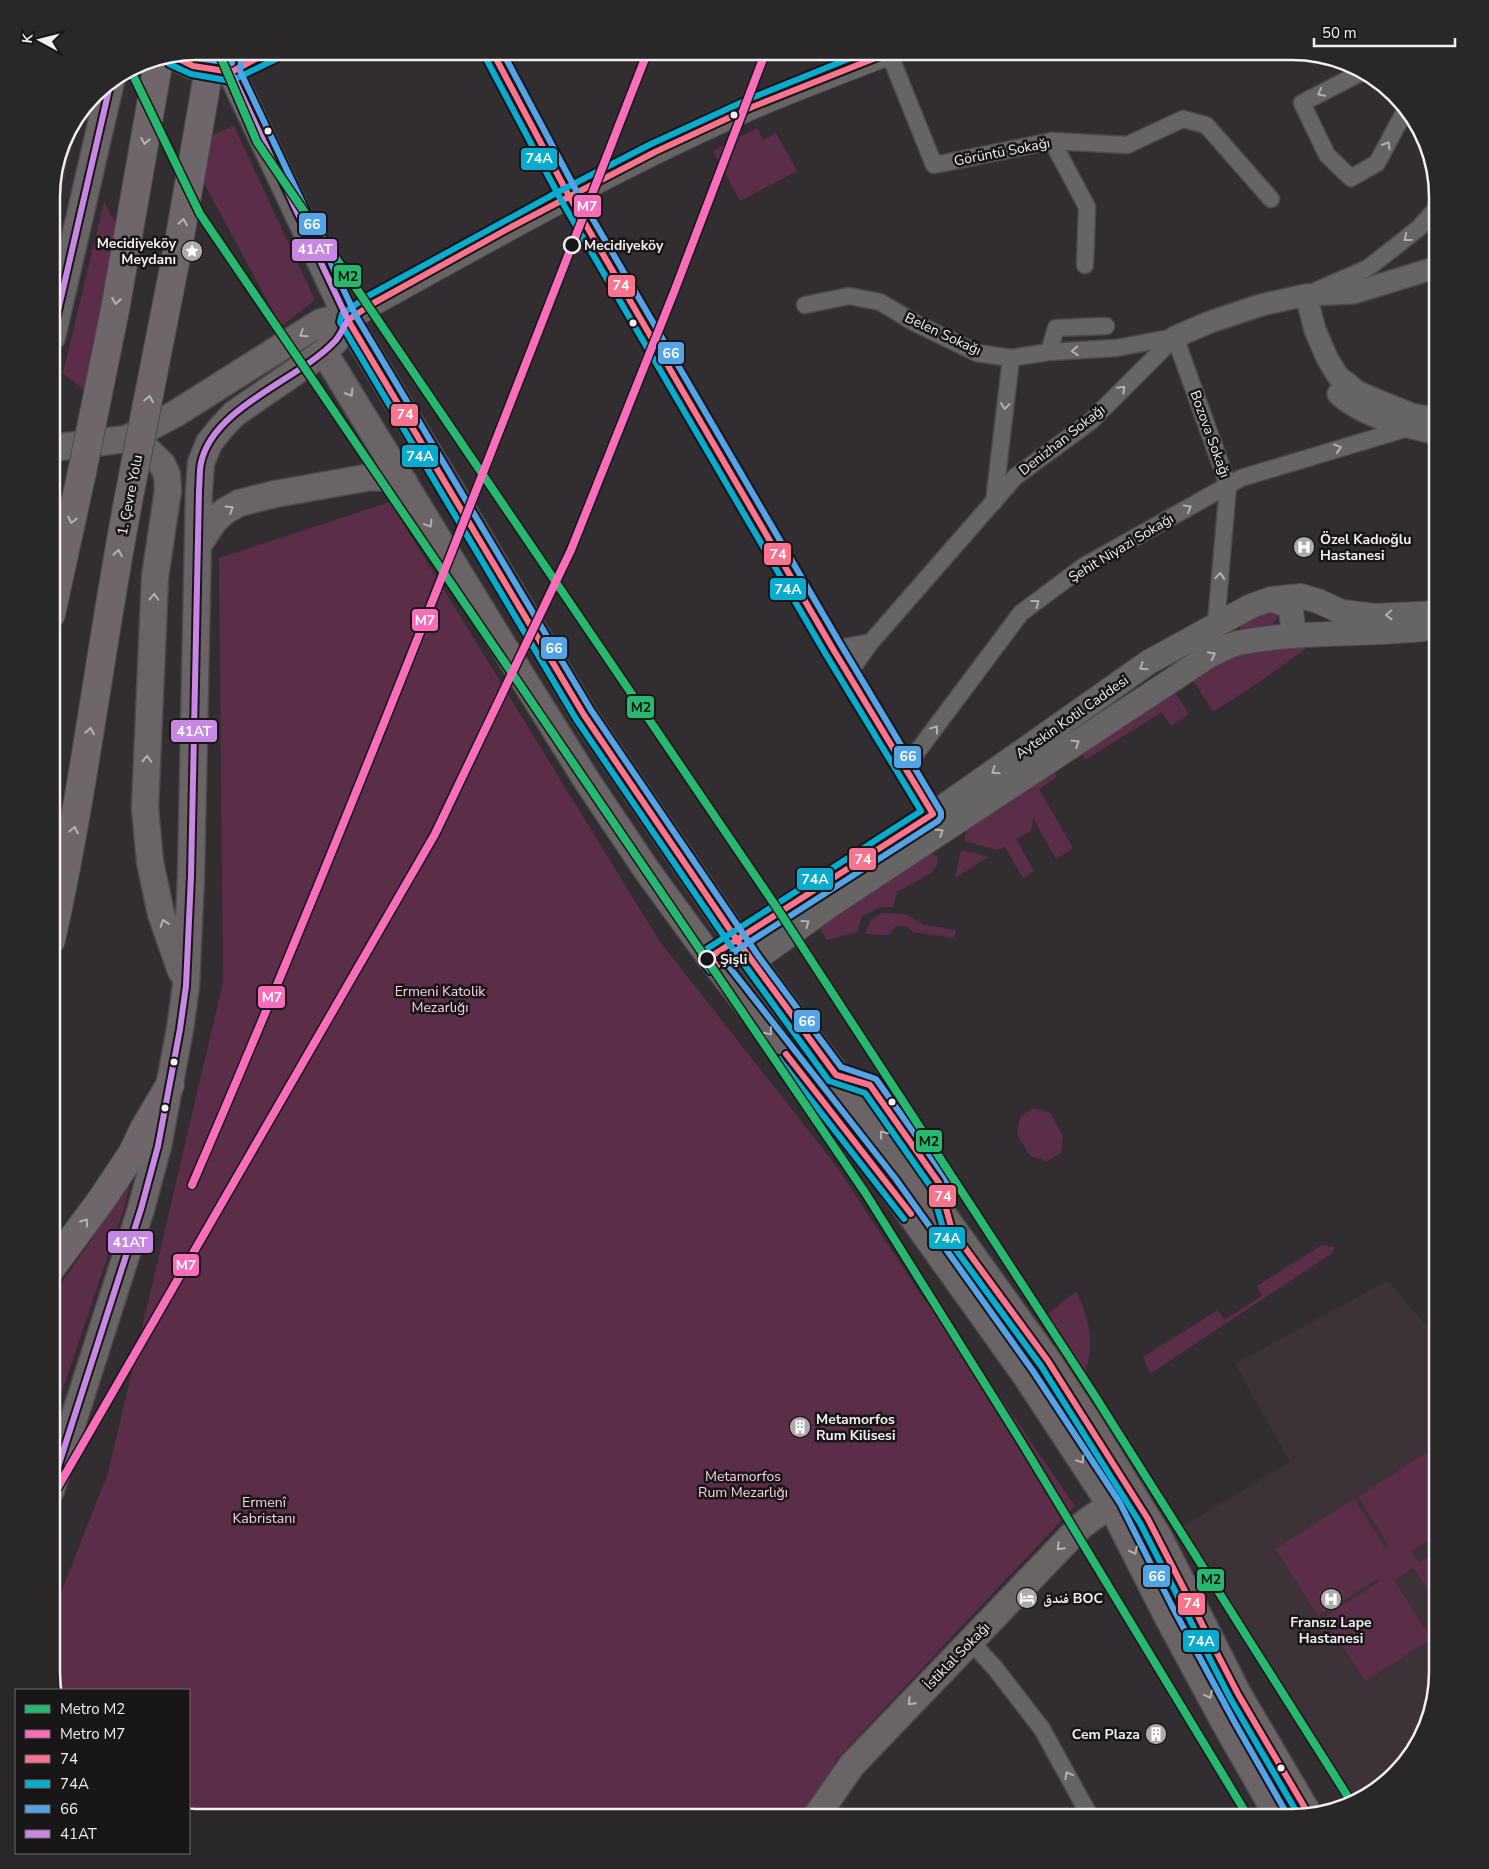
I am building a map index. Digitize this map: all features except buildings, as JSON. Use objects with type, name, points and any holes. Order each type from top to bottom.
[{"type":"highway","name":"1. Çevre Yolu","points":[[60,900],[77,818],[108,614],[179,242],[210,60]]},
{"type":"highway","points":[[60,576],[115,310],[158,66]]},
{"type":"highway","points":[[60,1255],[127,1161],[170,1085]]},
{"type":"main road","points":[[183,61],[193,66],[218,60]]},
{"type":"main road","points":[[228,60],[348,320],[452,490],[584,715],[752,962],[918,1181],[1048,1361],[1089,1423],[1160,1540],[1238,1694],[1305,1808]]},
{"type":"main road","points":[[60,1462],[141,1209],[158,1146],[186,986],[193,812],[200,472],[201,463],[209,443],[234,414],[324,352],[338,338],[348,320],[372,304],[569,196],[753,107],[871,60]]},
{"type":"main road","points":[[60,303],[109,92]]},
{"type":"main road","points":[[60,447],[126,439],[175,414],[321,322],[340,318],[348,320]]},
{"type":"main road","points":[[324,352],[587,781],[648,872],[710,957],[888,1183],[1026,1376],[1112,1507],[1171,1623],[1274,1809]]},
{"type":"main road","points":[[126,439],[142,446],[162,464],[168,490],[155,577],[145,808],[150,862],[161,914],[186,986]]},
{"type":"main road","points":[[198,545],[215,520],[239,503],[275,494],[371,477],[388,478],[404,482]]},
{"type":"main road","name":"Aytekin Kotil Caddesi","points":[[737,940],[784,908],[933,814],[1149,662],[1251,606],[1271,599],[1301,596],[1318,601],[1343,623],[1399,632],[1429,628]]},
{"type":"main road","points":[[1271,599],[1286,605],[1291,610],[1294,636]]},
{"type":"main road","name":"Aytekin Kotil Caddesi","points":[[752,962],[828,906],[1210,655],[1237,644],[1322,633],[1343,623],[1375,616],[1429,613]]},
{"type":"main road","points":[[710,957],[737,940]]},
{"type":"main road","points":[[728,980],[752,962]]},
{"type":"main road","points":[[1112,1507],[1122,1507],[1130,1510],[1149,1532],[1160,1540]]},
{"type":"main road","name":"İstiklal Sokağı","points":[[821,1809],[852,1765],[1081,1526],[1095,1514],[1112,1507]]},
{"type":"street","points":[[497,60],[569,196],[833,649],[933,814]]},
{"type":"street","name":"Görüntü Sokağı","points":[[894,60],[934,165],[1052,141],[1127,145],[1183,119],[1206,125],[1271,199]]},
{"type":"street","points":[[1355,75],[1302,103],[1327,155],[1351,178],[1377,163],[1402,116]]},
{"type":"street","points":[[1052,141],[1087,207],[1085,265]]},
{"type":"street","points":[[1306,295],[1368,268],[1419,228],[1429,217]]},
{"type":"street","points":[[1175,337],[1210,322],[1261,305],[1306,295],[1353,293],[1429,270]]},
{"type":"street","points":[[1306,295],[1315,330],[1327,358],[1338,376],[1358,392],[1409,421],[1429,430]]},
{"type":"street","name":"Belen Sokağı","points":[[804,305],[849,296],[880,302],[915,323],[976,353],[1011,358],[1049,352],[1116,348],[1175,337]]},
{"type":"street","points":[[1049,352],[1056,328],[1106,326]]},
{"type":"street","name":"Bozova Sokağı","points":[[1175,337],[1228,486],[1216,624]]},
{"type":"street","name":"Denizhan Sokağı","points":[[848,674],[871,642],[1015,477],[1091,421],[1175,337]]},
{"type":"street","name":"Denizhan Sokağı","points":[[994,502],[1011,358]]},
{"type":"street","points":[[1409,421],[1429,420]]},
{"type":"street","name":"Şehit Niyazi Sokağı","points":[[905,768],[1021,613],[1084,566],[1241,478],[1409,421]]},
{"type":"street","points":[[833,649],[871,642]]},
{"type":"street","points":[[971,1642],[995,1668],[1042,1729],[1086,1809]]},
{"type":"shaded area","points":[[76,133],[60,199],[65,161]]},
{"type":"shaded area","name":"Fransız Lape Hastanesi","points":[[1387,1281],[1429,1329],[1428,1690],[1419,1724],[1411,1741],[1401,1755],[1389,1769],[1368,1786],[1342,1800],[1182,1527],[1290,1462],[1235,1364]]},
{"type":"green space","points":[[234,126],[315,300],[281,326],[184,146]]},
{"type":"green space","points":[[757,128],[763,140],[776,133],[797,171],[740,201],[713,151]]},
{"type":"green space","points":[[104,202],[124,238],[84,390],[63,373]]},
{"type":"green space","points":[[390,502],[660,942],[835,1164],[921,1295],[987,1378],[1075,1506],[836,1760],[811,1809],[190,1809],[190,1689],[61,1689],[60,1595],[108,1473],[223,982],[219,558]]},
{"type":"green space","points":[[1260,609],[1276,610],[1277,619],[1272,625],[1243,633],[1240,629],[1240,623]]},
{"type":"green space","points":[[1270,645],[1310,646],[1213,712],[1192,678],[1223,658]]},
{"type":"green space","points":[[1173,690],[1189,714],[1171,726],[1162,712],[1085,760],[1081,751]]},
{"type":"green space","points":[[1053,770],[1057,777],[1039,789],[1073,848],[1056,859],[1033,818],[1031,831],[1016,839],[1034,871],[1023,878],[1005,847],[996,850],[964,841],[967,827]]},
{"type":"green space","points":[[961,850],[988,857],[955,878]]},
{"type":"green space","points":[[928,852],[938,857],[937,865],[931,873],[897,892],[893,907],[881,907],[862,916],[857,932],[827,940],[818,925]]},
{"type":"green space","points":[[882,913],[905,914],[925,925],[956,930],[954,938],[913,932],[906,926],[896,926],[889,935],[865,934],[871,920]]},
{"type":"green space","points":[[1033,1108],[1050,1113],[1063,1136],[1061,1153],[1047,1161],[1030,1156],[1017,1134],[1020,1117]]},
{"type":"green space","points":[[130,1183],[124,1208],[60,1397],[60,1286]]},
{"type":"green space","points":[[1322,1245],[1335,1247],[1331,1254],[1150,1374],[1143,1357],[1218,1310],[1224,1320],[1262,1296],[1257,1286]]},
{"type":"green space","points":[[1076,1291],[1085,1313],[1090,1334],[1089,1355],[1083,1378],[1042,1319]]},
{"type":"green space","points":[[1429,1451],[1429,1540],[1411,1551],[1418,1563],[1429,1556],[1429,1592],[1413,1567],[1394,1580],[1429,1636],[1429,1640],[1365,1681],[1325,1617],[1379,1582],[1377,1579],[1318,1616],[1276,1549],[1354,1499],[1385,1548],[1389,1546],[1358,1497]]},
{"type":"metro line","name":"M2","points":[[222,60],[257,142],[777,908],[1093,1393],[1348,1797]]},
{"type":"metro line","name":"M7","points":[[192,1185],[311,903],[368,762],[644,60]]},
{"type":"metro line","name":"M7","points":[[60,1483],[435,834],[571,550],[674,292],[763,60]]},
{"type":"metro line","name":"M2","points":[[133,76],[200,214],[866,1194],[1020,1440],[1244,1809]]},
{"type":"transit line","name":"66","points":[[210,60],[232,63]]},
{"type":"transit line","name":"41AT","points":[[60,1461],[141,1209],[158,1146],[180,1029],[186,986],[191,876],[201,463],[209,443],[222,425],[239,410],[320,354],[336,340],[348,320],[231,72],[223,60]]},
{"type":"transit line","name":"66","points":[[241,60],[240,71],[356,316],[591,710],[759,957],[841,1067],[876,1079],[946,1178],[949,1188]]},
{"type":"transit line","name":"74","points":[[183,61],[193,66],[231,72],[254,60]]},
{"type":"transit line","name":"74A","points":[[169,64],[191,74],[231,81],[274,60]]},
{"type":"transit line","name":"74A","points":[[487,60],[561,200],[825,653],[921,811],[705,950],[702,958],[710,971]]},
{"type":"transit line","name":"74","points":[[497,60],[569,196],[833,649],[933,814],[710,957],[717,966]]},
{"type":"transit line","name":"66","points":[[507,60],[577,192],[841,645],[941,812],[941,817],[938,821],[723,959],[895,1178],[1033,1371],[1120,1503],[1174,1610],[1284,1809]]},
{"type":"transit line","name":"74A","points":[[846,60],[749,99],[651,144],[556,193],[368,296],[342,314],[340,322],[576,719],[730,945],[829,1081],[865,1093],[931,1187],[945,1235],[1041,1366],[1140,1523],[1230,1698],[1295,1809]]},
{"type":"transit line","name":"74","points":[[870,60],[752,107],[655,152],[513,226],[372,304],[348,320],[584,715],[737,940],[836,1075],[870,1085],[939,1183],[952,1230],[1048,1361],[1148,1519],[1238,1694],[1305,1808]]},
{"type":"transit line","name":"41AT","points":[[60,302],[108,93]]},
{"type":"transit line","name":"74","points":[[786,1054],[911,1214]]},
{"type":"transit line","name":"74A","points":[[779,1059],[904,1219]]},
{"type":"place","name":"Mecidiyeköy","points":[[572,245]]},
{"type":"place","name":"Mecidiyeköy Meydanı","points":[[192,251]]},
{"type":"place","name":"Özel Kadıoğlu Hastanesi","points":[[1304,547]]},
{"type":"place","name":"Şişli","points":[[707,959]]},
{"type":"place","name":"Metamorfos Rum Kilisesi","points":[[800,1427]]},
{"type":"place","name":"فندق BOC","points":[[1027,1598]]},
{"type":"place","name":"Fransız Lape Hastanesi","points":[[1331,1599]]},
{"type":"place","name":"Cem Plaza","points":[[1156,1734]]},
{"type":"park label","name":"Ermeni Katolik Mezarlığı","points":[[440,1000]]},
{"type":"park label","name":"Metamorfos Rum Mezarlığı","points":[[743,1484]]},
{"type":"park label","name":"Ermenî Kabristanı","points":[[264,1510]]}]
